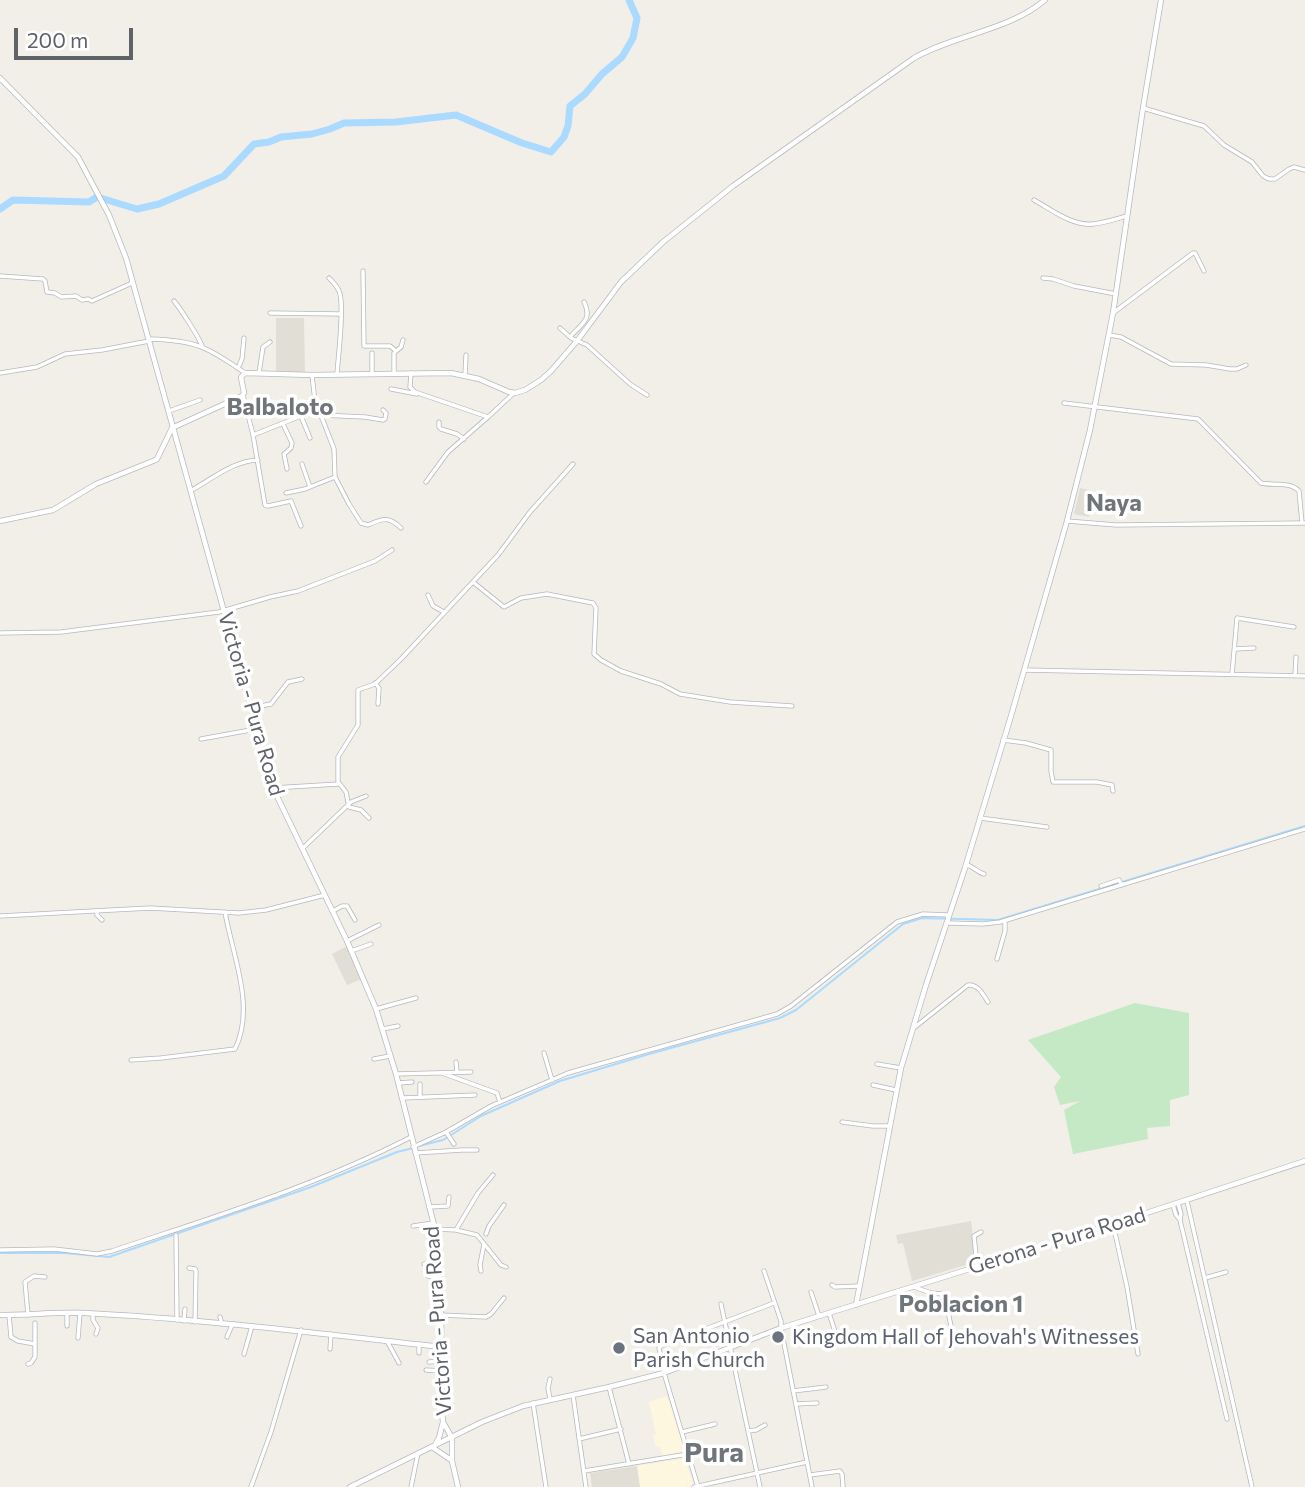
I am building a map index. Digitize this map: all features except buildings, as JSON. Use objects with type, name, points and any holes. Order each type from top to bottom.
[{"type":"street","points":[[426,482],[448,452],[514,393],[541,380],[577,341],[610,295],[636,266],[733,186],[929,49],[1007,22],[1027,13],[1045,0]]},
{"type":"street","points":[[856,1305],[901,1068],[951,915],[1024,670],[1067,521],[1095,406],[1113,313],[1161,0]]},
{"type":"street","name":"Victoria - Pura Road","points":[[0,78],[78,157],[105,206],[122,245],[273,788],[347,941],[383,1029],[434,1226],[439,1263],[443,1422],[452,1438]]},
{"type":"street","points":[[1143,108],[1204,126],[1224,145],[1252,162],[1263,176],[1269,179],[1294,167],[1305,170]]},
{"type":"street","points":[[1034,200],[1067,219],[1084,224],[1127,216]]},
{"type":"street","points":[[1113,313],[1193,253],[1205,271]]},
{"type":"street","points":[[363,271],[364,346],[390,346],[396,351]]},
{"type":"street","points":[[0,276],[43,279],[47,292],[61,297],[76,296],[92,301],[132,283]]},
{"type":"street","points":[[329,278],[339,290],[341,314],[337,374]]},
{"type":"street","points":[[1043,278],[1116,294]]},
{"type":"street","points":[[174,301],[202,346]]},
{"type":"street","points":[[570,337],[587,318],[584,302]]},
{"type":"street","points":[[270,313],[341,314]]},
{"type":"street","points":[[560,328],[570,337],[587,345],[630,384],[647,395]]},
{"type":"street","points":[[1109,335],[1121,337],[1171,364],[1230,369],[1246,365]]},
{"type":"street","points":[[237,368],[242,359],[244,338]]},
{"type":"street","points":[[0,373],[37,367],[65,354],[102,350],[149,340],[178,340],[202,346],[237,368],[243,375],[243,395],[266,506],[291,501],[301,526]]},
{"type":"street","points":[[394,374],[394,354],[401,347],[403,340]]},
{"type":"street","points":[[260,373],[263,347],[270,342]]},
{"type":"street","points":[[372,353],[372,374]]},
{"type":"street","points":[[465,375],[466,355]]},
{"type":"street","points":[[411,373],[411,390],[488,417]]},
{"type":"street","points":[[243,375],[451,373],[465,375],[514,393]]},
{"type":"street","points":[[312,374],[316,410],[334,449],[335,477],[349,504],[361,523],[368,526],[387,519],[401,528]]},
{"type":"street","points":[[391,389],[426,396]]},
{"type":"street","points":[[0,521],[53,510],[96,484],[157,459],[168,433],[174,427],[243,395]]},
{"type":"street","points":[[169,411],[200,400]]},
{"type":"street","points":[[1064,403],[1198,419],[1261,483],[1290,485],[1298,489],[1303,523],[1116,525],[1067,521]]},
{"type":"street","points":[[253,435],[316,410]]},
{"type":"street","points":[[320,415],[383,420],[386,413],[383,411]]},
{"type":"street","points":[[301,416],[310,438]]},
{"type":"street","points":[[439,422],[441,429],[464,439]]},
{"type":"street","points":[[283,424],[292,443],[284,454],[287,468]]},
{"type":"street","points":[[192,490],[233,466],[247,460],[258,460]]},
{"type":"street","points":[[302,464],[310,487]]},
{"type":"street","points":[[369,818],[361,810],[349,808],[345,789],[339,783],[338,757],[358,722],[358,690],[375,683],[399,661],[503,550],[530,512],[573,464]]},
{"type":"street","points":[[286,493],[335,477]]},
{"type":"street","points":[[0,633],[61,632],[224,611],[298,591],[375,561],[392,550]]},
{"type":"street","points":[[473,582],[504,607],[521,598],[542,595],[593,603],[596,608],[594,654],[621,671],[661,684],[680,694],[730,702],[792,706]]},
{"type":"street","points":[[428,596],[433,606],[444,612]]},
{"type":"street","points":[[1232,674],[1237,618],[1294,627]]},
{"type":"street","points":[[1234,649],[1254,648]]},
{"type":"street","points":[[1295,676],[1296,657]]},
{"type":"street","points":[[1024,670],[1305,676]]},
{"type":"street","points":[[250,708],[271,704],[288,682],[302,679]]},
{"type":"street","points":[[375,683],[379,688],[378,704]]},
{"type":"street","points":[[201,739],[256,729]]},
{"type":"street","points":[[1003,740],[1051,750],[1053,782],[1097,782],[1112,785],[1113,790]]},
{"type":"street","points":[[273,788],[339,783]]},
{"type":"street","points":[[303,848],[348,805],[366,796]]},
{"type":"street","points":[[980,818],[1046,827]]},
{"type":"street","points":[[948,923],[983,924],[1005,921],[1305,828]]},
{"type":"street","points":[[966,865],[984,874]]},
{"type":"street","points":[[1101,886],[1118,880],[1121,884]]},
{"type":"street","points":[[0,916],[150,908],[239,912],[266,910],[325,895]]},
{"type":"street","points":[[333,911],[345,905],[355,920]]},
{"type":"street","points":[[97,911],[102,920]]},
{"type":"street","points":[[131,1060],[235,1049],[242,1025],[242,986],[225,912]]},
{"type":"street","points":[[414,1150],[500,1102],[552,1080],[605,1062],[777,1014],[791,1006],[897,922],[923,914],[951,915]]},
{"type":"street","points":[[997,959],[1005,921]]},
{"type":"street","points":[[347,941],[379,925]]},
{"type":"street","points":[[351,951],[371,944]]},
{"type":"street","points":[[913,1028],[968,985],[978,988],[988,1002]]},
{"type":"street","points":[[376,1009],[416,998]]},
{"type":"street","points":[[383,1029],[398,1026]]},
{"type":"street","points":[[544,1053],[552,1080]]},
{"type":"street","points":[[374,1059],[390,1056]]},
{"type":"street","points":[[456,1062],[457,1072]]},
{"type":"street","points":[[877,1065],[901,1068]]},
{"type":"street","points":[[396,1074],[471,1072]]},
{"type":"street","points":[[440,1073],[497,1093],[500,1102]]},
{"type":"street","points":[[398,1083],[412,1082]]},
{"type":"street","points":[[420,1084],[421,1097]]},
{"type":"street","points":[[873,1085],[896,1090]]},
{"type":"street","points":[[402,1098],[475,1095]]},
{"type":"street","points":[[842,1122],[890,1126]]},
{"type":"street","points":[[446,1132],[454,1144]]},
{"type":"street","points":[[0,1250],[54,1249],[97,1254],[112,1251],[334,1173],[411,1138]]},
{"type":"street","points":[[414,1150],[477,1150]]},
{"type":"street","name":"Gerona - Pura Road","points":[[350,1487],[493,1418],[533,1403],[664,1373],[781,1328],[1305,1161]]},
{"type":"street","points":[[456,1230],[478,1193],[493,1175]]},
{"type":"street","points":[[429,1207],[449,1206],[449,1197]]},
{"type":"street","points":[[1186,1200],[1252,1487]]},
{"type":"street","points":[[1176,1204],[1176,1215],[1180,1220],[1227,1419]]},
{"type":"street","points":[[413,1226],[434,1226],[477,1235],[488,1234],[489,1226],[504,1205]]},
{"type":"street","points":[[1113,1224],[1138,1354]]},
{"type":"street","points":[[977,1265],[974,1236],[981,1232]]},
{"type":"street","points":[[176,1235],[177,1320]]},
{"type":"street","points":[[477,1235],[500,1265],[506,1267]]},
{"type":"street","points":[[481,1271],[484,1244]]},
{"type":"street","points":[[424,1264],[439,1263]]},
{"type":"street","points":[[189,1268],[196,1271],[195,1322]]},
{"type":"street","points":[[764,1271],[781,1321],[812,1487]]},
{"type":"street","points":[[1205,1278],[1226,1272]]},
{"type":"street","points":[[28,1315],[25,1282],[34,1276],[45,1277]]},
{"type":"street","points":[[428,1276],[439,1277]]},
{"type":"street","points":[[832,1285],[859,1286]]},
{"type":"street","points":[[912,1286],[943,1294],[951,1326],[949,1330]]},
{"type":"street","points":[[811,1292],[819,1316]]},
{"type":"street","points":[[441,1315],[486,1317],[504,1298]]},
{"type":"street","points":[[721,1304],[760,1487]]},
{"type":"street","points":[[774,1304],[660,1347],[664,1373],[697,1487],[807,1462]]},
{"type":"street","points":[[184,1321],[185,1309]]},
{"type":"street","points":[[78,1338],[80,1313]]},
{"type":"street","points":[[0,1315],[80,1313],[177,1320],[441,1347]]},
{"type":"street","points":[[829,1313],[839,1344]]},
{"type":"street","points":[[67,1314],[67,1326]]},
{"type":"street","points":[[93,1314],[98,1328],[96,1334]]},
{"type":"street","points":[[9,1315],[11,1337],[35,1344]]},
{"type":"street","points":[[220,1317],[222,1324]]},
{"type":"street","points":[[29,1364],[35,1357],[35,1323]]},
{"type":"street","points":[[227,1337],[232,1325]]},
{"type":"street","points":[[244,1354],[252,1326]]},
{"type":"street","points":[[251,1487],[271,1432],[300,1331]]},
{"type":"street","points":[[330,1349],[331,1334]]},
{"type":"street","points":[[387,1340],[399,1363]]},
{"type":"street","points":[[419,1345],[419,1353]]},
{"type":"street","points":[[429,1362],[441,1361]]},
{"type":"street","points":[[426,1370],[441,1371]]},
{"type":"street","points":[[550,1379],[550,1399]]},
{"type":"street","points":[[609,1387],[629,1464]]},
{"type":"street","points":[[793,1391],[826,1387]]},
{"type":"street","points":[[573,1395],[586,1487]]},
{"type":"street","points":[[533,1403],[545,1487]]},
{"type":"street","points":[[796,1404],[817,1403]]},
{"type":"street","points":[[443,1422],[439,1438],[432,1447],[452,1461]]},
{"type":"street","points":[[682,1432],[715,1424]]},
{"type":"street","points":[[748,1431],[765,1425]]},
{"type":"street","points":[[579,1439],[621,1429]]},
{"type":"street","points":[[452,1438],[452,1461],[458,1487]]},
{"type":"street","points":[[411,1487],[418,1453]]},
{"type":"street","points":[[584,1471],[688,1454]]},
{"type":"street","points":[[810,1475],[840,1471],[843,1487]]},
{"type":"shaded area","points":[[276,318],[304,318],[305,373],[276,373]]},
{"type":"shaded area","points":[[1080,488],[1094,491],[1089,517],[1074,514]]},
{"type":"shaded area","points":[[347,946],[362,979],[347,985],[332,954]]},
{"type":"shaded area","points":[[971,1221],[976,1262],[912,1281],[903,1243],[898,1244],[896,1235]]},
{"type":"shaded area","points":[[667,1396],[685,1451],[663,1456],[659,1446],[656,1447],[653,1436],[656,1434],[649,1402]]},
{"type":"shaded area","points":[[685,1458],[693,1485],[640,1487],[637,1466]]},
{"type":"shaded area","points":[[637,1466],[640,1487],[592,1487],[590,1473]]},
{"type":"green space","points":[[1135,1003],[1189,1013],[1189,1095],[1170,1100],[1170,1126],[1147,1128],[1148,1139],[1073,1154],[1064,1110],[1080,1101],[1060,1105],[1054,1087],[1061,1077],[1028,1040]]},
{"type":"waterway","points":[[0,209],[13,200],[89,202],[97,197],[137,209],[159,204],[224,176],[254,144],[281,137],[312,134],[344,123],[396,122],[456,115],[522,143],[551,152],[564,137],[570,106],[622,57],[633,38],[637,18],[629,0]]},
{"type":"waterway","points":[[419,1146],[443,1140],[481,1116],[560,1081],[780,1018],[796,1010],[903,924],[922,918],[998,920],[1305,826]]},
{"type":"waterway","points":[[0,1253],[65,1253],[109,1257],[311,1187],[413,1148]]},
{"type":"place","name":"Kingdom Hall of Jehovah's Witnesses","points":[[778,1337]]},
{"type":"place","name":"San Antonio Parish Church","points":[[619,1348]]},
{"type":"district","name":"Balbaloto","points":[[280,407]]},
{"type":"district","name":"Naya","points":[[1114,503]]},
{"type":"district","name":"Poblacion 1","points":[[961,1304]]},
{"type":"district","name":"Pura","points":[[714,1453]]}]
